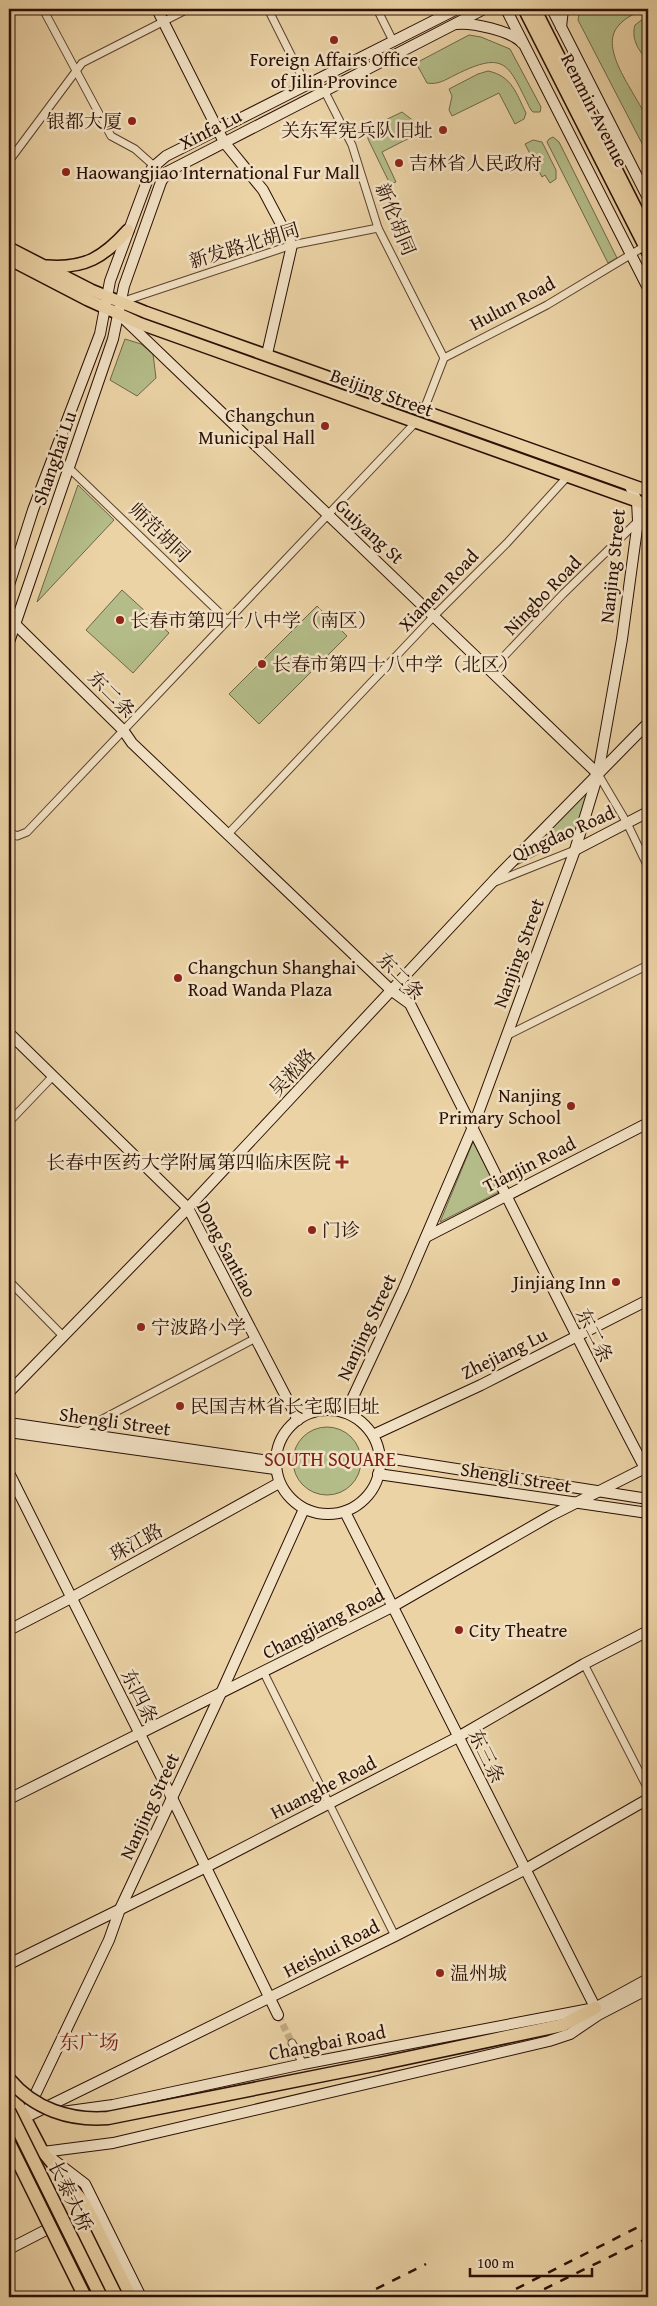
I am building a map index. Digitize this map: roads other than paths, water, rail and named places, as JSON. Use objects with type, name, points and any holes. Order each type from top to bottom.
[{"type":"highway","points":[[9,2079],[25,2094],[51,2110],[65,2115],[91,2119],[108,2118],[563,2025],[597,2011]]},
{"type":"highway","name":"长泰大桥","points":[[9,2110],[101,2297]]},
{"type":"highway","name":"长泰大桥","points":[[9,2143],[84,2297]]},
{"type":"main road","name":"Renmin Avenue","points":[[524,9],[647,248]]},
{"type":"main road","name":"Renmin Avenue","points":[[535,9],[648,232]]},
{"type":"main road","points":[[44,266],[70,266],[87,262],[110,249],[128,230]]},
{"type":"main road","points":[[9,248],[106,302]]},
{"type":"main road","points":[[9,260],[106,302]]},
{"type":"main road","name":"Beijing Street","points":[[106,302],[121,302],[648,491]]},
{"type":"main road","name":"Beijing Street","points":[[106,302],[118,314],[415,423],[648,505]]},
{"type":"main road","points":[[9,2087],[43,2152],[85,2204],[131,2297]]},
{"type":"main road","points":[[9,2152],[92,2297]]},
{"type":"street","points":[[43,9],[111,136],[135,150],[154,166]]},
{"type":"street","points":[[157,9],[224,142],[263,190],[292,245],[267,354]]},
{"type":"street","points":[[9,160],[85,62],[188,9]]},
{"type":"street","points":[[268,9],[306,85]]},
{"type":"street","points":[[377,9],[393,41]]},
{"type":"street","name":"Xinfa Lu","points":[[118,314],[124,286],[164,177],[172,168],[484,9]]},
{"type":"street","points":[[506,9],[648,288]]},
{"type":"street","points":[[552,9],[648,198]]},
{"type":"street","points":[[562,28],[560,21],[563,9]]},
{"type":"street","name":"Xinfa Lu","points":[[106,302],[110,281],[128,230],[147,178],[154,166],[166,156],[452,10]]},
{"type":"street","points":[[453,24],[473,24],[511,35],[526,46]]},
{"type":"street","name":"新伦胡同","points":[[324,90],[352,145],[378,228],[444,358]]},
{"type":"street","name":"新发路北胡同","points":[[121,302],[292,245],[378,228]]},
{"type":"street","name":"Hulun Road","points":[[444,358],[547,305],[630,253],[647,248]]},
{"type":"street","name":"Shanghai Lu","points":[[9,586],[32,510],[100,334],[106,302]]},
{"type":"street","name":"Shanghai Lu","points":[[9,642],[113,339],[118,314]]},
{"type":"street","name":"Guiyang St","points":[[118,314],[598,774]]},
{"type":"street","points":[[424,412],[444,358]]},
{"type":"street","points":[[9,832],[17,836],[27,832],[415,423]]},
{"type":"street","name":"师范胡同","points":[[69,468],[227,620]]},
{"type":"street","name":"Xiamen Road","points":[[228,834],[434,616],[507,543],[567,477]]},
{"type":"street","name":"Nanjing Street","points":[[346,1412],[426,1237],[472,1127],[575,850],[598,774],[622,639],[638,521],[637,501],[629,484]]},
{"type":"street","name":"Ningbo Road","points":[[491,670],[638,521]]},
{"type":"street","name":"东二条","points":[[15,624],[123,730],[132,743],[392,991],[410,1004],[507,1195],[576,1337],[647,1470]]},
{"type":"street","name":"吴淞路","points":[[9,1392],[188,1208],[491,884],[648,723]]},
{"type":"street","points":[[598,774],[627,823],[648,867]]},
{"type":"street","name":"Qingdao Road","points":[[491,884],[575,850],[648,812]]},
{"type":"street","points":[[506,1036],[648,965]]},
{"type":"street","name":"Dong Santiao","points":[[9,1033],[188,1208],[254,1339],[298,1420]]},
{"type":"street","points":[[9,1122],[53,1076]]},
{"type":"street","name":"Tianjin Road","points":[[426,1237],[648,1123]]},
{"type":"street","points":[[9,1281],[63,1336]]},
{"type":"street","name":"Zhejiang Lu","points":[[373,1435],[648,1300]]},
{"type":"street","points":[[76,1433],[254,1339]]},
{"type":"street","points":[[325,1408],[346,1412],[361,1420],[373,1435],[380,1457],[378,1474],[373,1487],[366,1497],[345,1512],[321,1513],[304,1509],[286,1494],[279,1483],[275,1465],[286,1428],[298,1420],[325,1408]]},
{"type":"street","name":"Shengli Street","points":[[9,1423],[275,1465]]},
{"type":"street","name":"Shengli Street","points":[[9,1432],[275,1465]]},
{"type":"street","name":"Shengli Street","points":[[380,1457],[648,1499]]},
{"type":"street","name":"Changjiang Road","points":[[9,1799],[264,1673],[392,1607],[575,1503],[647,1470]]},
{"type":"street","name":"东四条","points":[[9,1473],[172,1798],[278,2016]]},
{"type":"street","name":"Shengli Street","points":[[378,1474],[648,1513]]},
{"type":"street","name":"珠江路","points":[[9,1630],[71,1598],[279,1483]]},
{"type":"street","name":"Nanjing Street","points":[[24,2118],[109,1940],[120,1909],[304,1509]]},
{"type":"street","name":"东三条","points":[[345,1512],[524,1870],[597,2011]]},
{"type":"street","name":"Huanghe Road","points":[[9,1964],[206,1867],[458,1737],[584,1664],[648,1631]]},
{"type":"street","points":[[584,1664],[648,1789]]},
{"type":"street","points":[[264,1673],[395,1936]]},
{"type":"street","name":"Heishui Road","points":[[24,2118],[270,1999],[395,1936],[524,1870],[648,1799]]},
{"type":"street","name":"Changbai Road","points":[[43,2152],[113,2143],[549,2041],[570,2034],[597,2011],[648,1978]]},
{"type":"street","name":"Changbai Road","points":[[9,2126],[24,2118],[113,2105],[303,2064],[597,2011],[648,1989]]},
{"type":"street","points":[[292,2043],[303,2064]]},
{"type":"street","points":[[9,2152],[79,2297]]},
{"type":"street","points":[[43,2152],[85,2184],[141,2297]]},
{"type":"street","points":[[9,2249],[46,2230]]},
{"type":"tunnel","points":[[278,2015],[292,2043]]},
{"type":"railway","points":[[500,2297],[648,2222]]},
{"type":"railway","points":[[528,2297],[648,2238]]},
{"type":"railway","points":[[360,2297],[426,2264]]},
{"type":"place","name":"Foreign Affairs Office of Jilin Province","points":[[334,40]]},
{"type":"place","name":"银都大厦","points":[[132,121]]},
{"type":"place","name":"关东军宪兵队旧址","points":[[443,130]]},
{"type":"place","name":"吉林省人民政府","points":[[399,163]]},
{"type":"place","name":"Haowangjiao International Fur Mall","points":[[66,172]]},
{"type":"place","name":"Changchun Municipal Hall","points":[[325,426]]},
{"type":"place","name":"长春市第四十八中学（南区）","points":[[120,620]]},
{"type":"place","name":"长春市第四十八中学（北区）","points":[[262,664]]},
{"type":"place","name":"Changchun Shanghai Road Wanda Plaza","points":[[178,978]]},
{"type":"place","name":"Nanjing Primary School","points":[[571,1106]]},
{"type":"place","name":"长春中医药大学附属第四临床医院","points":[[342,1162]]},
{"type":"place","name":"门诊","points":[[312,1230]]},
{"type":"place","name":"Jinjiang Inn","points":[[616,1282]]},
{"type":"place","name":"宁波路小学","points":[[141,1327]]},
{"type":"place","name":"民国吉林省长宅邸旧址","points":[[180,1406]]},
{"type":"place","name":"City Theatre","points":[[459,1630]]},
{"type":"place","name":"温州城","points":[[440,1973]]},
{"type":"district","name":"SOUTH SQUARE","points":[[330,1459]]},
{"type":"district","name":"东广场","points":[[89,2042]]}]
